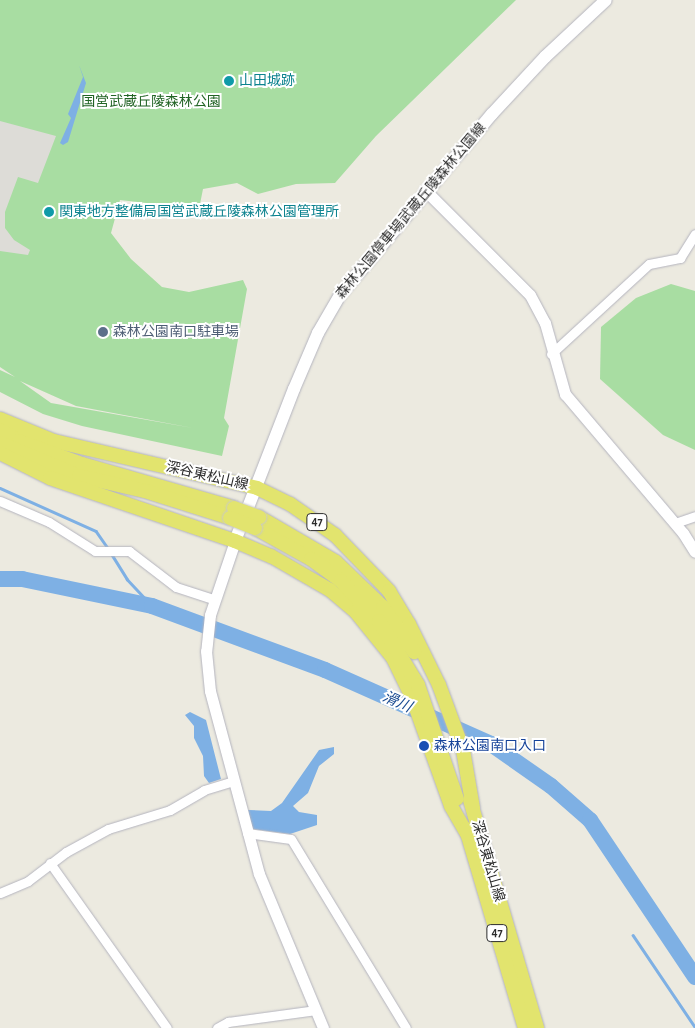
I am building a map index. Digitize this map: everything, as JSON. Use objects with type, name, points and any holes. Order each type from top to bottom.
[{"type":"main road","name":"森林公園停車場武蔵丘陵森林公園線","points":[[235,541],[298,380],[340,295],[425,190],[545,57],[606,0]]},
{"type":"main road","name":"深谷東松山線","points":[[0,419],[54,441],[257,488],[290,504],[335,535],[389,591],[439,686],[464,750],[473,808]]},
{"type":"main road","name":"深谷東松山線","points":[[0,430],[19,441],[82,464],[257,522],[336,562],[383,607],[425,672],[473,808],[538,1028]]},
{"type":"main road","name":"深谷東松山線","points":[[0,443],[79,476],[232,513]]},
{"type":"main road","name":"深谷東松山線","points":[[0,453],[50,478],[235,541],[286,564],[330,590],[356,612],[400,671],[452,806],[469,837]]},
{"type":"main road","name":"深谷東松山線","points":[[257,522],[340,581],[364,604],[406,661],[424,699],[469,837],[525,1028]]},
{"type":"street","points":[[425,190],[530,296],[545,323],[551,354],[564,394],[675,523],[695,552]]},
{"type":"street","points":[[551,354],[649,264],[680,258],[695,234]]},
{"type":"street","points":[[0,501],[49,522],[95,551],[129,551],[176,586],[213,604]]},
{"type":"street","points":[[675,523],[695,516]]},
{"type":"street","points":[[235,541],[213,604],[206,651],[215,719],[247,833],[274,913],[323,1028]]},
{"type":"street","points":[[0,892],[28,881],[50,863],[108,829],[170,810],[204,790],[233,781]]},
{"type":"street","points":[[247,833],[291,839],[406,1028]]},
{"type":"street","points":[[50,863],[167,1028]]},
{"type":"street","points":[[216,1028],[228,1022],[316,1010]]},
{"type":"green space","name":"国営武蔵丘陵森林公園","points":[[0,0],[516,0],[376,136],[335,183],[296,184],[258,194],[237,183],[203,189],[199,209],[120,200],[111,233],[131,259],[162,287],[189,292],[243,280],[247,289],[224,418],[229,426],[222,456],[82,426],[43,414],[0,392],[0,370],[15,377],[0,367]],"holes":[[[20,381],[76,406],[193,428],[51,403]]]},
{"type":"green space","points":[[671,284],[695,291],[695,450],[663,435],[600,379],[601,327],[636,298]]},
{"type":"shaded area","points":[[0,121],[56,136],[38,183],[18,177],[5,212],[5,228],[14,240],[30,250],[28,255],[0,251]]},
{"type":"water","points":[[79,65],[86,83],[68,142],[63,145],[60,143],[71,118],[68,114],[83,77]]},
{"type":"water","points":[[190,712],[206,720],[221,779],[209,783],[204,776],[203,756],[194,738],[194,726],[185,715]]},
{"type":"water","points":[[334,747],[334,754],[319,766],[308,793],[293,806],[299,812],[317,815],[317,825],[290,834],[252,829],[248,810],[271,811],[282,803],[319,750]]},
{"type":"waterway","points":[[0,488],[96,531],[108,548]]},
{"type":"waterway","points":[[111,553],[127,579],[152,606]]},
{"type":"waterway","name":"滑川","points":[[0,579],[22,579],[152,606],[325,670],[491,744],[551,786],[590,820],[695,977]]},
{"type":"waterway","points":[[633,935],[695,1027]]},
{"type":"place","name":"山田城跡","points":[[229,81]]},
{"type":"place","name":"関東地方整備局国営武蔵丘陵森林公園管理所","points":[[49,212]]},
{"type":"place","name":"森林公園南口駐車場","points":[[103,332]]},
{"type":"place","name":"森林公園南口入口","points":[[424,746]]}]
